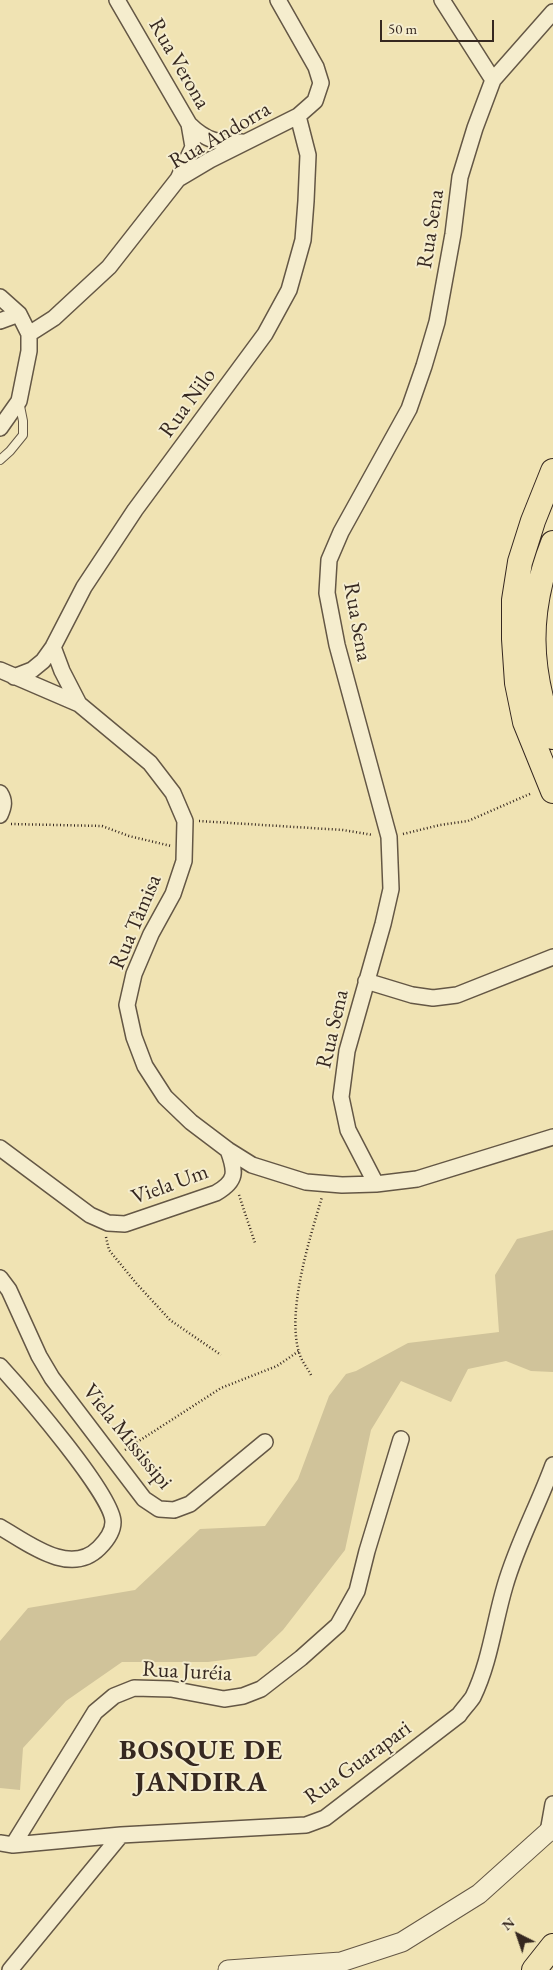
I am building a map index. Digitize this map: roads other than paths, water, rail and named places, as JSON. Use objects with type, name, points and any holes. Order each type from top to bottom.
[{"type":"main road","points":[[551,788],[525,722],[519,691],[514,639],[514,610],[520,562],[533,521],[553,471]]},
{"type":"main road","points":[[553,543],[544,567],[536,605],[532,639],[536,676],[544,714],[553,738]]},
{"type":"main road","points":[[534,1970],[553,1946]]},
{"type":"street","name":"Rua Verona","points":[[117,0],[190,124],[193,147],[178,180]]},
{"type":"street","name":"Rua Andorra","points":[[29,334],[54,318],[110,267],[178,180],[210,160],[298,116],[315,101],[321,83],[316,67],[278,0]]},
{"type":"street","points":[[442,0],[493,80]]},
{"type":"street","name":"Rua Sena","points":[[376,1184],[348,1130],[340,1096],[347,1051],[391,889],[389,837],[337,645],[327,593],[329,560],[341,532],[409,409],[424,366],[437,322],[453,234],[460,177],[475,128],[493,80],[553,12]]},
{"type":"street","name":"Rua Nilo","points":[[14,677],[32,670],[43,661],[53,647],[84,587],[135,510],[265,334],[289,290],[303,240],[306,200],[308,155],[298,116]]},
{"type":"street","points":[[190,124],[205,138],[223,143],[251,141]]},
{"type":"street","points":[[0,297],[19,314],[29,334],[29,351],[19,401],[0,428]]},
{"type":"street","points":[[0,322],[19,314]]},
{"type":"street","points":[[53,647],[62,672],[79,704]]},
{"type":"street","name":"Rua Tâmisa","points":[[0,670],[79,704],[150,763],[173,793],[185,821],[184,861],[173,894],[151,934],[134,974],[127,1005],[134,1037],[145,1066],[165,1097],[191,1122],[228,1150],[252,1165],[306,1182],[326,1184],[376,1184],[417,1179],[553,1137]]},
{"type":"street","points":[[0,793],[4,800],[5,819]]},
{"type":"street","points":[[366,981],[426,998],[457,995],[553,957]]},
{"type":"street","name":"Viela Um","points":[[0,1148],[96,1218],[108,1223],[125,1224],[216,1193],[226,1187],[233,1178],[234,1168],[228,1150]]},
{"type":"street","name":"Viela Mississipi","points":[[0,1278],[9,1290],[39,1356],[52,1378],[144,1499],[159,1509],[174,1510],[190,1504],[265,1442]]},
{"type":"street","points":[[0,1366],[28,1397],[98,1489],[108,1504],[114,1522],[107,1540],[92,1554],[77,1560],[58,1558],[0,1527]]},
{"type":"street","name":"Rua Juréia","points":[[7,1844],[95,1712],[114,1696],[134,1688],[171,1689],[224,1699],[243,1696],[261,1689],[301,1658],[338,1625],[357,1591],[402,1439]]},
{"type":"street","name":"Rua Guarapari","points":[[7,1844],[306,1824],[324,1818],[459,1715],[472,1698],[494,1632],[505,1587],[519,1544],[551,1474]]},
{"type":"street","points":[[228,1970],[341,1962],[402,1942],[479,1894],[551,1832],[553,1804]]},
{"type":"street","points":[[10,1970],[121,1835]]},
{"type":"lane","points":[[0,460],[24,435],[19,401]]},
{"type":"district","name":"BOSQUE DE JANDIRA","points":[[201,1767]]}]
